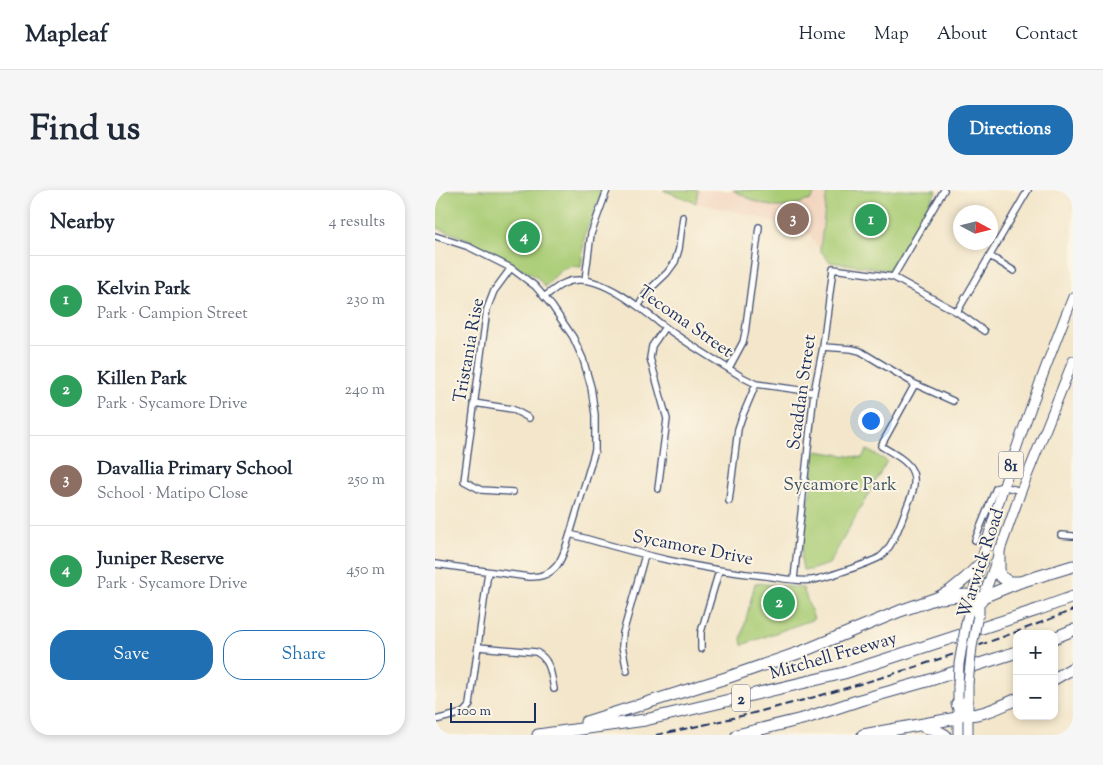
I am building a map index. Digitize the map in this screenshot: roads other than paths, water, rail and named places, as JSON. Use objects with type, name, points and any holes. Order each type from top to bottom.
[{"type":"highway","points":[[999,550],[1000,576],[1009,582],[1021,582]]},
{"type":"highway","points":[[556,732],[763,665],[937,598],[950,591],[982,562]]},
{"type":"highway","points":[[937,598],[977,597],[1073,566]]},
{"type":"highway","name":"Mitchell Freeway","points":[[538,735],[645,720],[844,673],[1037,610],[1073,596]]},
{"type":"highway","points":[[975,614],[977,597]]},
{"type":"highway","points":[[1058,636],[1073,630]]},
{"type":"highway","name":"2","points":[[737,735],[806,718],[1013,653]]},
{"type":"highway","points":[[1058,677],[1073,668]]},
{"type":"highway","points":[[863,735],[917,726],[962,710],[998,707],[1013,701]]},
{"type":"highway","points":[[917,726],[934,729],[945,735]]},
{"type":"main road","name":"Warwick Road","points":[[977,597],[982,562],[1003,486],[1039,383],[1073,297]]},
{"type":"main road","name":"Warwick Road","points":[[977,597],[999,550],[1073,361]]},
{"type":"main road","name":"Warwick Road","points":[[968,735],[958,686],[959,664],[966,623],[975,614]]},
{"type":"main road","name":"Warwick Road","points":[[958,735],[968,683],[975,614]]},
{"type":"street","points":[[544,297],[562,284],[570,281],[585,280],[591,234],[607,190]]},
{"type":"street","points":[[944,190],[893,277],[957,312],[984,332]]},
{"type":"street","points":[[957,312],[1028,190]]},
{"type":"street","points":[[639,305],[648,291],[667,273],[675,262],[679,249],[683,218]]},
{"type":"street","points":[[729,368],[743,342],[745,333],[759,227]]},
{"type":"street","points":[[435,236],[469,247],[511,268],[535,286],[573,337],[583,359],[591,387],[595,415],[595,450],[559,564],[546,574],[529,577],[435,564]]},
{"type":"street","points":[[990,256],[1014,271]]},
{"type":"street","name":"Tristania Rise","points":[[511,268],[494,291],[487,309],[464,482],[481,490],[513,492]]},
{"type":"street","name":"Scaddan Street","points":[[794,579],[814,392],[823,346],[833,269],[893,277]]},
{"type":"street","name":"Tecoma Street","points":[[585,280],[612,290],[639,305],[665,327],[756,384],[814,392]]},
{"type":"street","points":[[658,489],[667,419],[651,365],[650,352],[665,327]]},
{"type":"street","points":[[823,346],[860,351],[915,384],[953,401]]},
{"type":"street","points":[[729,501],[738,429],[756,384]]},
{"type":"street","name":"Sycamore Drive","points":[[570,534],[645,555],[719,571],[794,579],[812,580],[867,563],[881,556],[889,547],[911,498],[915,476],[911,467],[903,459],[881,446],[915,384]]},
{"type":"street","points":[[474,403],[512,409],[529,418]]},
{"type":"street","name":"Warwick Road","points":[[988,540],[976,538],[994,491],[1003,486],[1021,491]]},
{"type":"street","points":[[1061,535],[1073,536]]},
{"type":"street","points":[[627,671],[622,646],[623,633],[645,555]]},
{"type":"street","points":[[701,649],[701,632],[719,571]]},
{"type":"street","points":[[435,720],[461,714],[469,707],[488,572]]},
{"type":"street","points":[[478,647],[536,652],[549,662],[554,689]]},
{"type":"railway","points":[[656,735],[762,711],[867,682],[971,648],[1073,610]]},
{"type":"place","name":"Davallia Primary School","points":[[793,219]]},
{"type":"place","name":"Kelvin Park","points":[[871,220]]},
{"type":"place","name":"Juniper Reserve","points":[[524,237]]},
{"type":"place","name":"Killen Park","points":[[779,603]]},
{"type":"park label","name":"Sycamore Park","points":[[840,484]]}]
